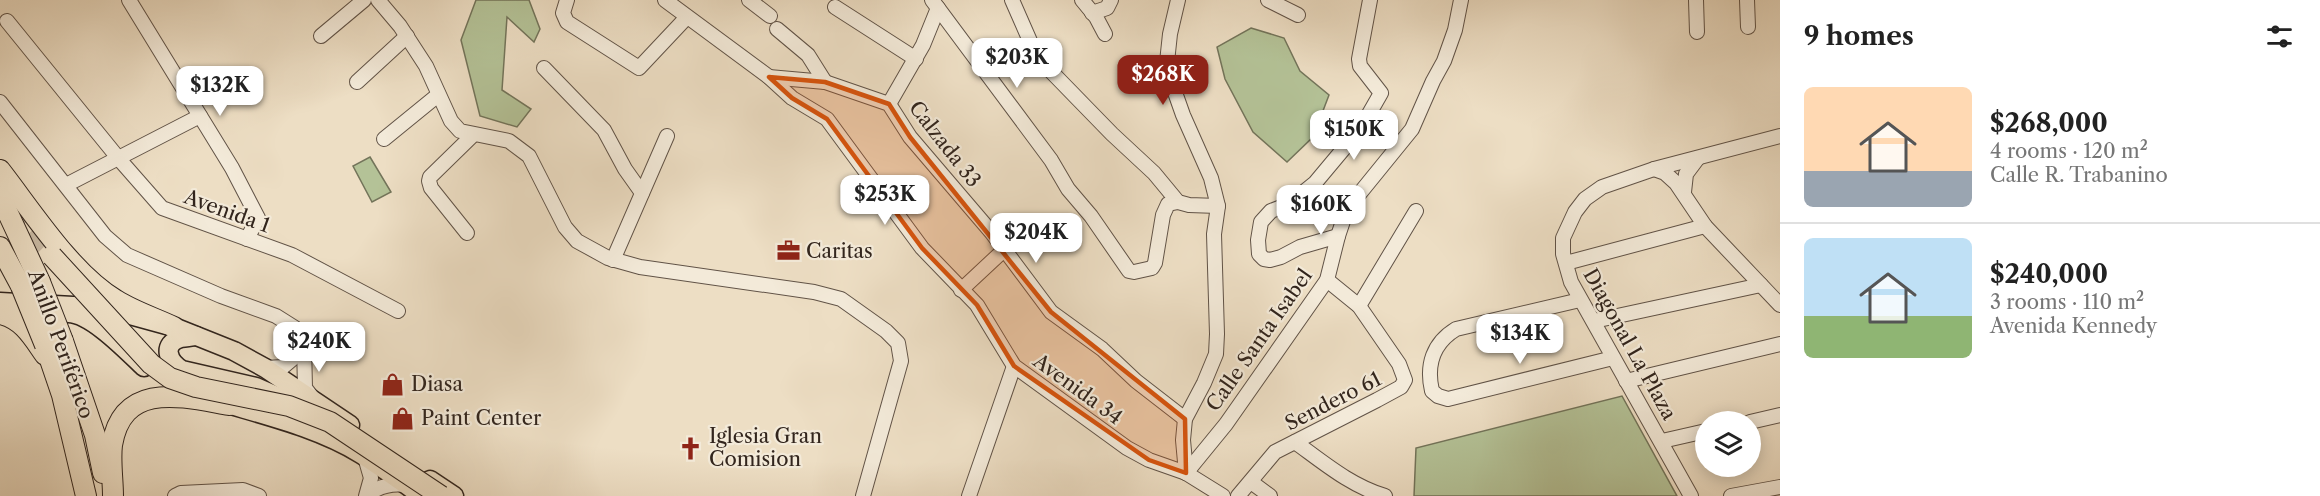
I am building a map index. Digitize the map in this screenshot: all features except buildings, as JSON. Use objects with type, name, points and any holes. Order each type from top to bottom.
[{"type":"highway","points":[[0,170],[62,249],[94,283],[116,300],[174,327]]},
{"type":"highway","name":"Anillo Periférico","points":[[0,196],[30,284],[95,435],[108,496]]},
{"type":"highway","name":"Anillo Periférico","points":[[0,247],[30,284]]},
{"type":"highway","points":[[52,256],[151,364],[170,378],[206,390],[289,406],[330,422],[441,496]]},
{"type":"highway","points":[[0,313],[21,324],[52,365]]},
{"type":"highway","name":"Anillo Periférico","points":[[54,343],[52,365],[86,496]]},
{"type":"highway","points":[[113,496],[112,448],[115,431],[123,416],[132,406],[145,399],[161,396],[229,405]]},
{"type":"main road","points":[[0,302],[74,306],[123,313],[174,327],[234,351],[265,368],[454,496]]},
{"type":"main road","points":[[0,313],[74,313],[91,322],[164,383],[183,391],[298,426],[363,455]]},
{"type":"main road","points":[[196,336],[175,341],[170,348],[169,359],[172,364],[199,375],[256,387],[287,400],[422,496]]},
{"type":"street","points":[[129,0],[232,168],[258,218],[247,239]]},
{"type":"street","points":[[321,36],[364,0]]},
{"type":"street","points":[[378,0],[407,36],[426,66],[451,121],[460,131],[509,141],[529,156],[566,227],[577,241],[613,260],[651,269],[814,292],[841,299],[886,331],[898,344],[901,361],[863,496]]},
{"type":"street","points":[[567,0],[563,14],[567,22],[639,68],[687,17]]},
{"type":"street","name":"Avenida 34","points":[[665,0],[769,77],[792,98],[827,118],[922,248],[976,305],[1014,366],[1127,448],[1149,460],[1186,473],[1223,496]]},
{"type":"street","points":[[749,0],[770,16]]},
{"type":"street","points":[[1012,0],[1037,57],[1112,134],[1154,173],[1178,202],[1189,206],[1218,206]]},
{"type":"street","points":[[1082,0],[1105,34]]},
{"type":"street","points":[[1092,13],[1107,8],[1112,0]]},
{"type":"street","points":[[1178,0],[1170,34],[1167,62],[1183,115],[1211,178],[1218,206],[1214,234],[1216,354],[1185,419],[1183,440],[1186,473]]},
{"type":"street","points":[[1268,0],[1298,15]]},
{"type":"street","points":[[1338,236],[1300,247],[1270,260],[1259,254],[1258,240],[1261,222],[1271,212],[1289,204],[1315,183],[1360,128],[1382,93],[1360,66],[1359,60],[1370,0]]},
{"type":"street","name":"Calle Santa Isabel","points":[[1186,473],[1226,424],[1327,280],[1347,209],[1412,129],[1444,61],[1455,30],[1461,0]]},
{"type":"street","points":[[1696,0],[1697,32]]},
{"type":"street","points":[[1747,0],[1748,27]]},
{"type":"street","points":[[935,4],[1051,160],[1068,189],[1091,216],[1129,271],[1152,268],[1155,263],[1163,215],[1168,204],[1178,202]]},
{"type":"street","points":[[889,104],[916,59],[935,4]]},
{"type":"street","points":[[835,7],[916,59]]},
{"type":"street","name":"Avenida 1","points":[[7,21],[118,159],[162,208],[292,255],[398,311]]},
{"type":"street","points":[[777,29],[808,55],[825,82]]},
{"type":"street","points":[[357,82],[407,36]]},
{"type":"street","points":[[544,68],[604,130],[625,169],[642,193]]},
{"type":"street","name":"Calzada 33","points":[[769,77],[825,82],[889,104],[910,137],[1005,249],[1052,312],[1102,349],[1136,381],[1185,419]]},
{"type":"street","points":[[384,139],[438,95]]},
{"type":"street","points":[[0,102],[105,236],[127,255],[221,296],[276,316],[300,334],[305,388],[316,402]]},
{"type":"street","points":[[66,185],[200,116]]},
{"type":"street","points":[[467,233],[431,188],[429,181],[430,177],[473,135]]},
{"type":"street","points":[[613,260],[667,136]]},
{"type":"street","name":"Diagonal La Plaza","points":[[1691,496],[1571,282],[1563,238],[1575,212],[1585,199],[1610,183],[1780,136]]},
{"type":"street","points":[[1684,192],[1686,174],[1698,158]]},
{"type":"street","points":[[1654,169],[1665,173],[1684,192],[1705,226],[1780,305]]},
{"type":"street","points":[[1359,306],[1416,211]]},
{"type":"street","points":[[1566,263],[1705,226]]},
{"type":"street","points":[[961,290],[1005,249]]},
{"type":"street","name":"Sendero 61","points":[[1238,496],[1275,452],[1401,387],[1405,380],[1399,364],[1359,306],[1327,280]]},
{"type":"street","points":[[1594,321],[1761,285]]},
{"type":"street","points":[[1580,300],[1456,329],[1443,338],[1436,347],[1432,361],[1432,391],[1448,399],[1614,358]]},
{"type":"street","points":[[1626,381],[1780,344]]},
{"type":"street","points":[[265,368],[283,367],[303,350]]},
{"type":"street","points":[[969,496],[1014,366]]},
{"type":"street","points":[[1761,419],[1780,415]]},
{"type":"street","points":[[1662,441],[1695,434]]},
{"type":"street","points":[[1295,442],[1352,483],[1385,496]]},
{"type":"street","points":[[363,455],[371,478],[367,496]]},
{"type":"street","points":[[1251,482],[1270,496]]},
{"type":"street","points":[[367,496],[388,484],[406,485]]},
{"type":"street","points":[[1731,496],[1780,487]]},
{"type":"street","points":[[175,496],[243,490],[258,496]]},
{"type":"highlighted area","points":[[769,77],[825,82],[889,104],[910,137],[1051,312],[1185,419],[1186,473],[1149,460],[1014,366],[977,305],[922,248],[827,119],[792,98]]},
{"type":"green space","points":[[476,0],[529,0],[540,29],[534,42],[507,17],[502,90],[531,109],[517,127],[480,116],[461,40]]},
{"type":"green space","points":[[1251,28],[1284,38],[1300,71],[1329,95],[1313,137],[1287,162],[1253,132],[1225,79],[1217,47]]},
{"type":"green space","points":[[370,157],[391,192],[372,202],[353,166]]},
{"type":"green space","points":[[1622,396],[1677,496],[1414,496],[1416,448]]},
{"type":"tunnel","points":[[8,212],[52,256]]},
{"type":"place","name":"Caritas","points":[[788,251]]},
{"type":"place","name":"Diasa","points":[[393,384]]},
{"type":"place","name":"Paint Center","points":[[403,418]]},
{"type":"place","name":"Iglesia Gran Comision","points":[[691,448]]}]
